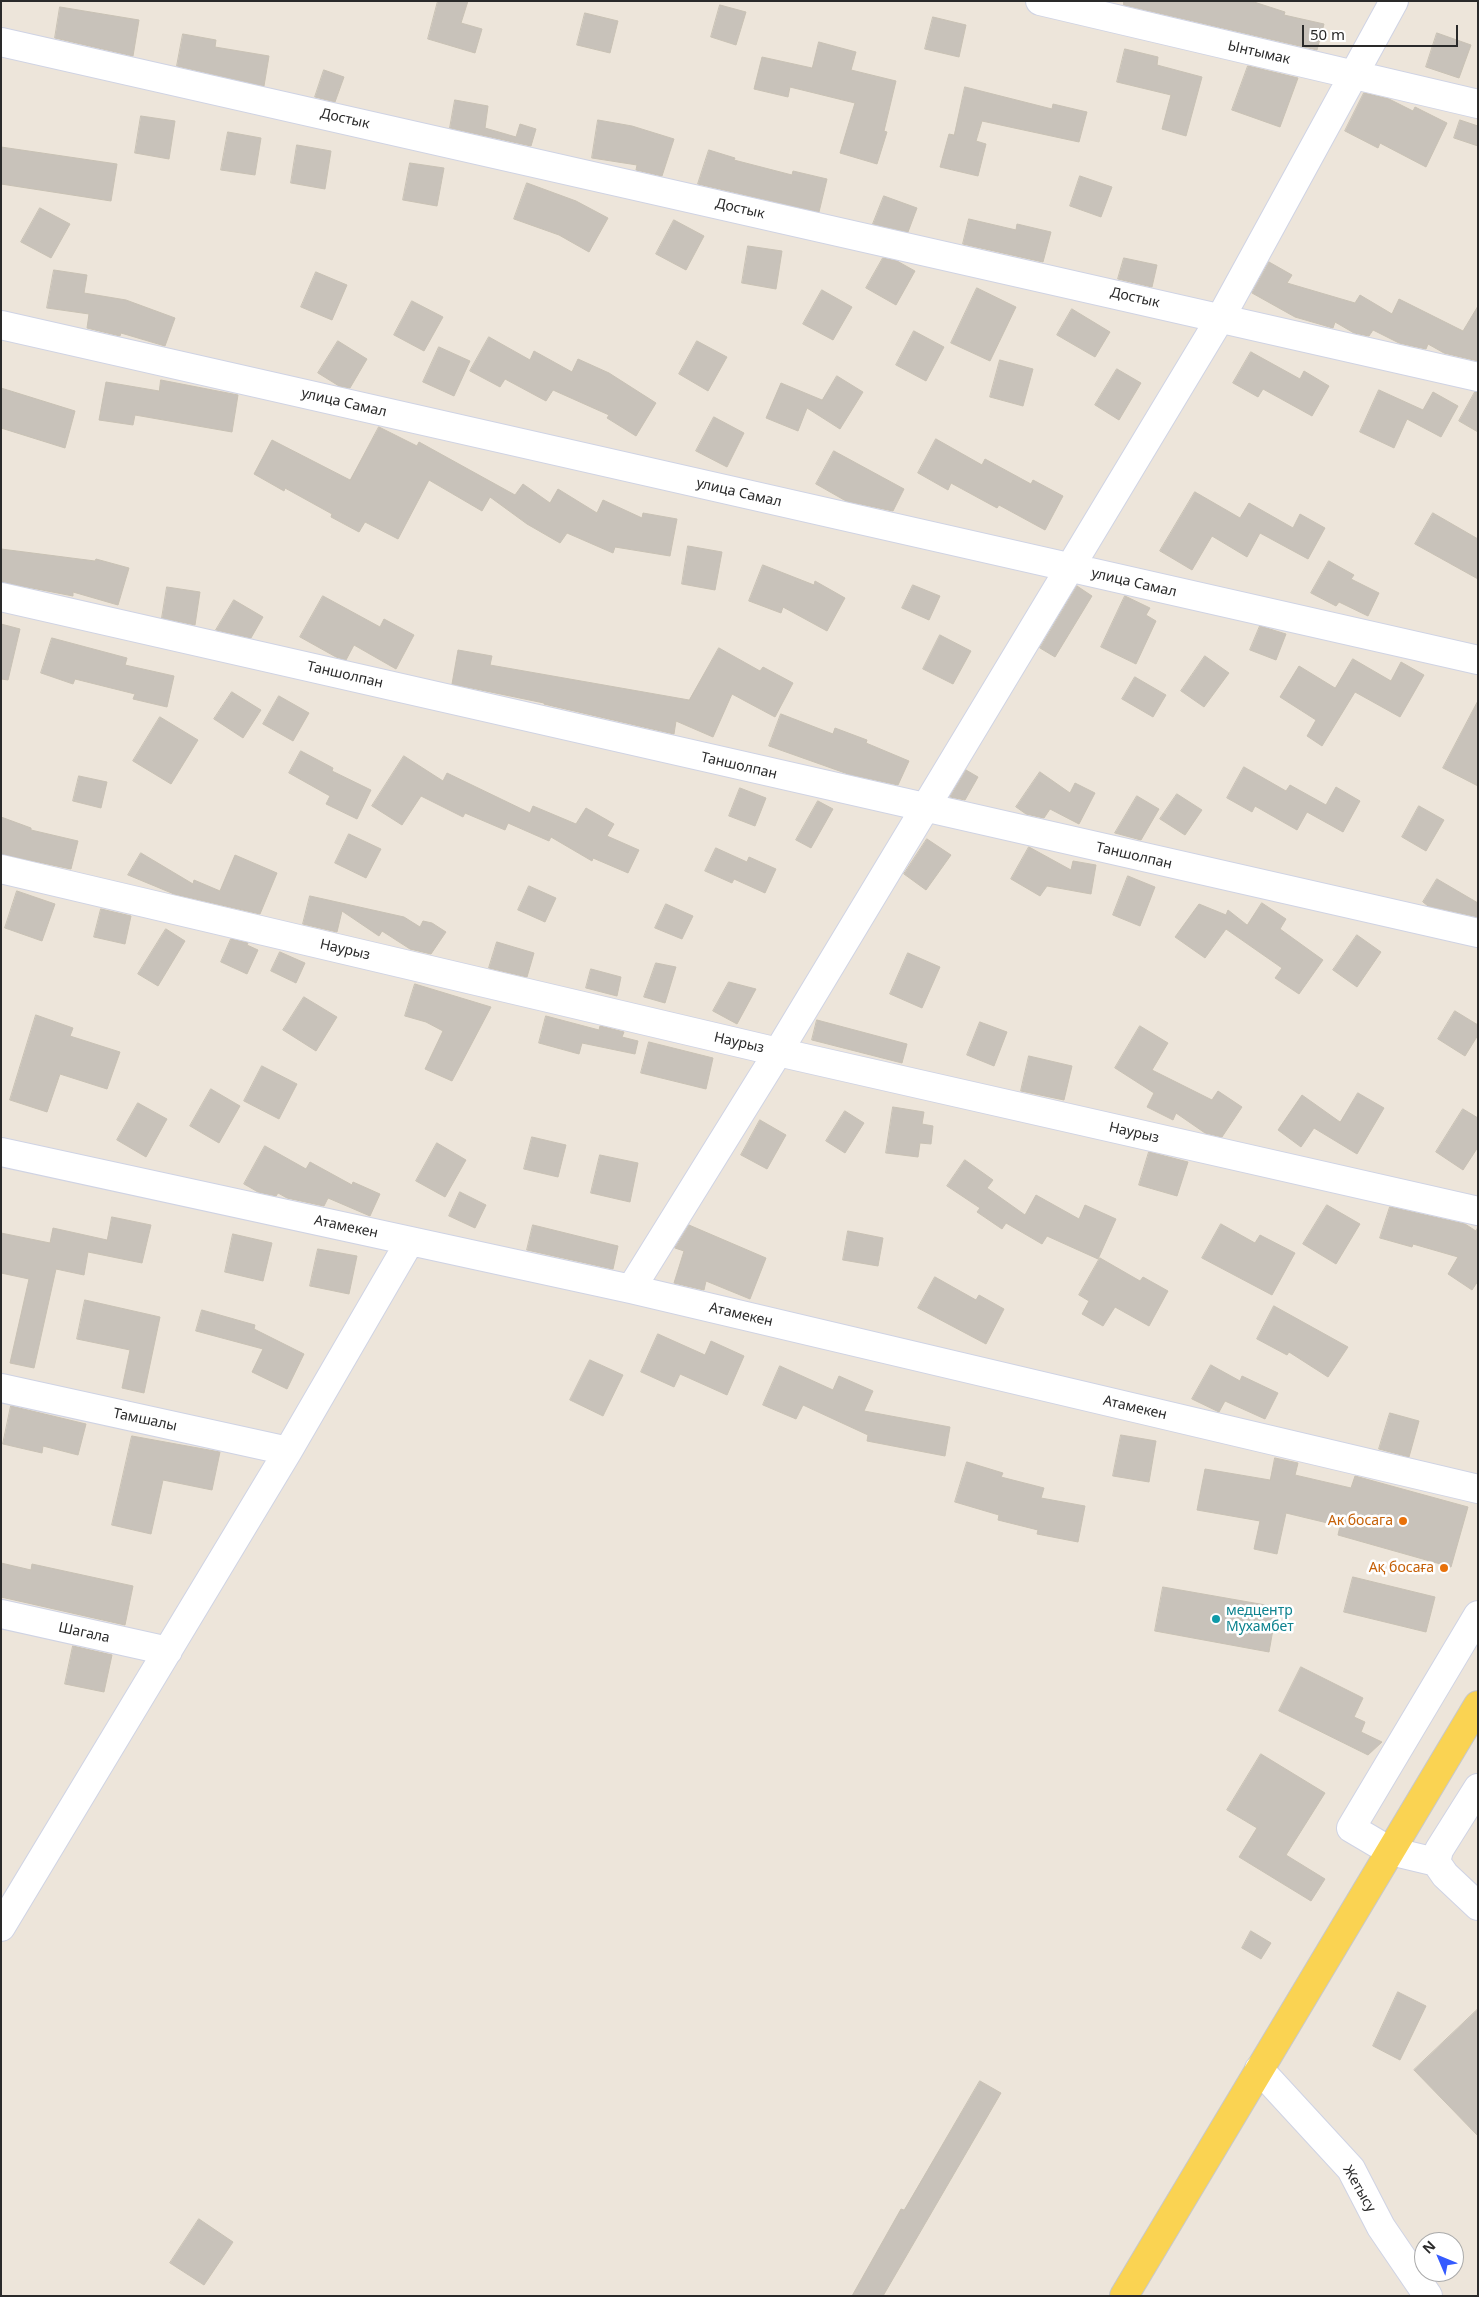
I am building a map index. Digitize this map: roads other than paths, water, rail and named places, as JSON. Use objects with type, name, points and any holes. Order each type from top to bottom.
[{"type":"main road","points":[[1124,2296],[1478,1705]]},
{"type":"street","name":"Ынтымак","points":[[1040,1],[1478,104]]},
{"type":"street","points":[[631,1289],[778,1052],[1221,318],[1394,1]]},
{"type":"street","name":"Достык","points":[[1,42],[1478,377]]},
{"type":"street","name":"улица Самал","points":[[1,325],[1478,660]]},
{"type":"street","name":"Таншолпан","points":[[1,597],[1478,933]]},
{"type":"street","name":"Наурыз","points":[[1,869],[778,1052],[1478,1211]]},
{"type":"street","name":"Атамекен","points":[[1,1152],[631,1289],[1478,1489]]},
{"type":"street","points":[[1,1927],[288,1451],[410,1241]]},
{"type":"street","name":"Тамшалы","points":[[1,1388],[288,1451]]},
{"type":"street","name":"Шагала","points":[[1,1614],[168,1651]]},
{"type":"street","points":[[1478,1615],[1351,1828],[1390,1851],[1436,1862],[1445,1875],[1478,1906]]},
{"type":"street","points":[[1436,1862],[1439,1850],[1478,1788]]},
{"type":"street","name":"Жетысу","points":[[1259,2069],[1351,2168],[1381,2227],[1428,2296]]},
{"type":"place","name":"Ак босага","points":[[1403,1521]]},
{"type":"place","name":"Ақ босаға","points":[[1444,1568]]},
{"type":"place","name":"медцентр Мухамбет","points":[[1216,1619]]}]
